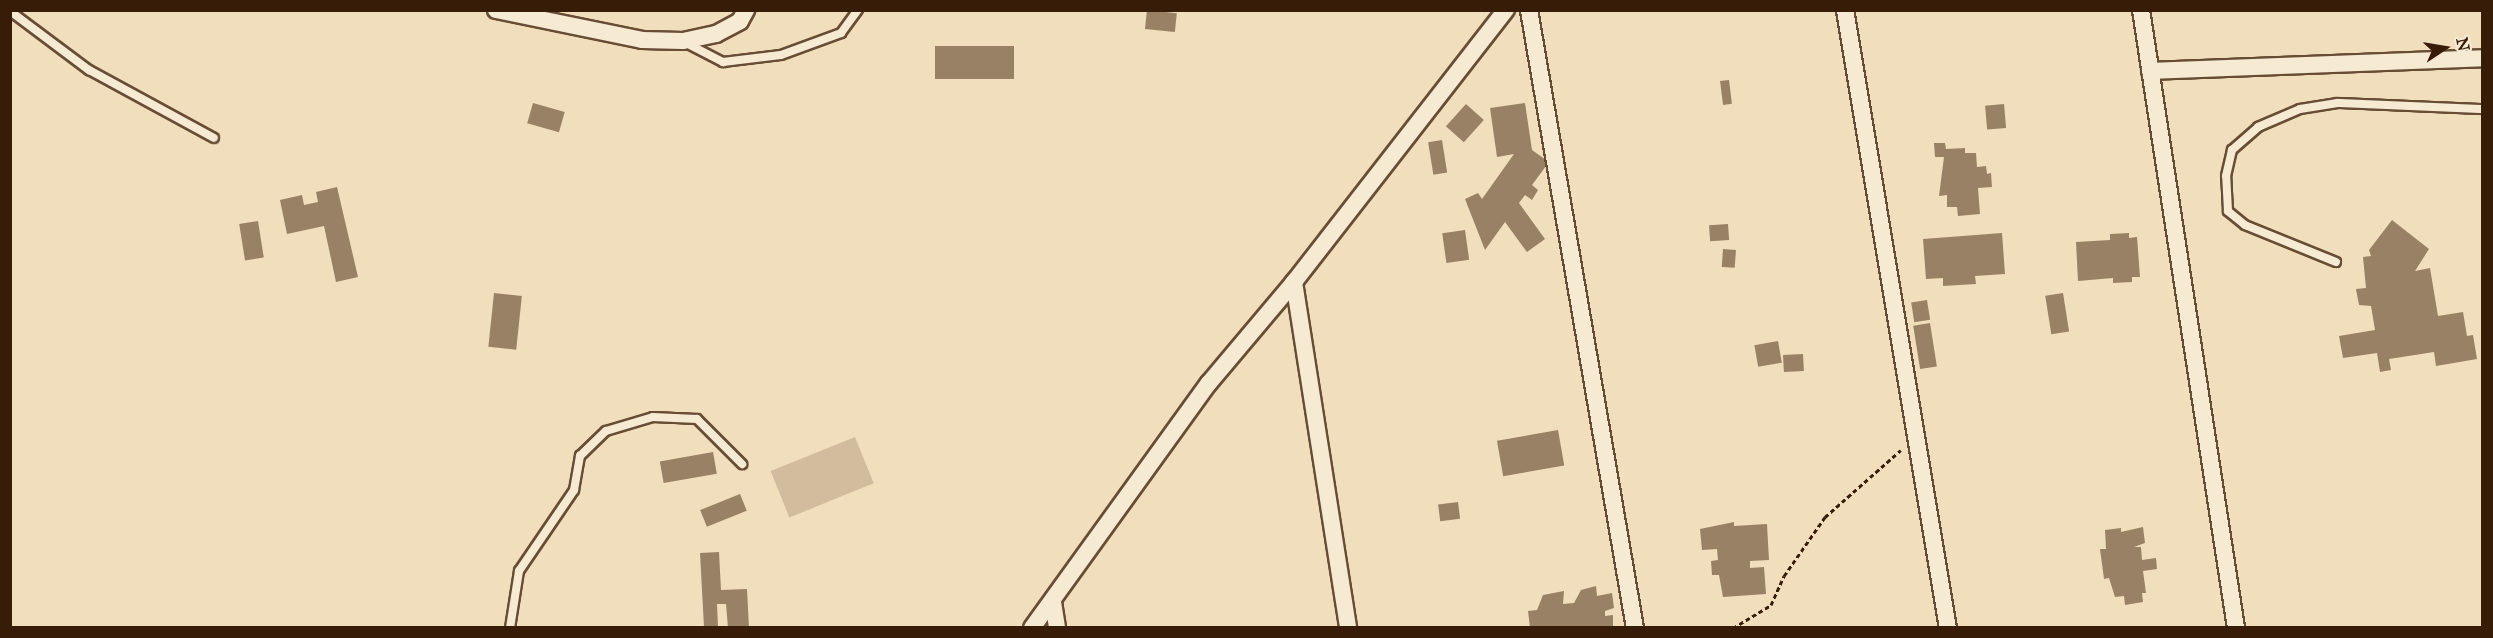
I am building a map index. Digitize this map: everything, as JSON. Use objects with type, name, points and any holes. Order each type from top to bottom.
[{"type":"street","points":[[496,10],[642,40],[683,41],[716,34],[740,21],[746,10]]},
{"type":"street","points":[[1032,627],[1053,602],[1209,382],[1294,282],[1506,10]]},
{"type":"street","points":[[1529,10],[1635,627]]},
{"type":"street","points":[[1845,10],[1948,627]]},
{"type":"street","points":[[2140,10],[2236,627]]},
{"type":"street","points":[[2150,71],[2482,58]]},
{"type":"street","points":[[1294,282],[1348,627]]},
{"type":"street","points":[[1053,602],[1057,627]]},
{"type":"lane","points":[[683,41],[723,62],[781,56],[841,33],[858,10]]},
{"type":"lane","points":[[10,11],[89,70],[214,138]]},
{"type":"lane","points":[[2336,262],[2245,225],[2228,211],[2226,176],[2232,150],[2258,127],[2300,109],[2338,103],[2482,110]]},
{"type":"lane","points":[[510,627],[519,571],[574,490],[580,456],[606,431],[653,417],[697,419],[742,464]]},
{"type":"path","points":[[1733,627],[1771,605],[1784,576],[1825,517],[1916,437]]},
{"type":"shaded area","points":[[855,437],[874,483],[789,517],[771,471]]},
{"type":"building","points":[[1147,10],[1177,13],[1175,32],[1145,29]]},
{"type":"building","points":[[935,46],[1014,46],[1014,79],[935,79]]},
{"type":"building","points":[[1729,80],[1732,104],[1723,105],[1720,81]]},
{"type":"building","points":[[533,103],[565,112],[559,132],[527,123]]},
{"type":"building","points":[[1525,103],[1532,150],[1549,162],[1532,185],[1538,190],[1532,200],[1525,195],[1519,203],[1545,239],[1527,252],[1505,222],[1485,250],[1465,199],[1478,193],[1482,199],[1514,154],[1497,157],[1490,108]]},
{"type":"building","points":[[1466,104],[1484,120],[1464,142],[1446,126]]},
{"type":"building","points":[[2004,104],[2006,128],[1987,130],[1985,106]]},
{"type":"building","points":[[1442,140],[1447,173],[1433,175],[1428,142]]},
{"type":"building","points":[[1934,143],[1945,143],[1946,149],[1965,148],[1965,153],[1976,153],[1977,167],[1986,166],[1987,174],[1991,173],[1992,187],[1978,188],[1980,214],[1958,216],[1957,207],[1947,207],[1947,195],[1939,196],[1944,157],[1935,157]]},
{"type":"building","points":[[337,187],[358,277],[336,282],[324,226],[287,234],[280,200],[302,195],[304,205],[318,202],[316,192]]},
{"type":"building","points":[[2392,220],[2429,249],[2415,271],[2430,268],[2438,316],[2463,312],[2467,336],[2473,335],[2477,359],[2436,366],[2434,352],[2389,359],[2391,370],[2380,372],[2377,353],[2343,358],[2339,336],[2375,330],[2371,306],[2359,305],[2356,289],[2366,288],[2363,257],[2371,256],[2369,250]]},
{"type":"building","points":[[258,221],[264,258],[245,261],[239,224]]},
{"type":"building","points":[[1728,224],[1729,240],[1710,241],[1709,225]]},
{"type":"building","points":[[1465,230],[1469,260],[1446,263],[1442,233]]},
{"type":"building","points":[[2002,233],[2005,274],[1975,276],[1976,284],[1943,286],[1943,278],[1926,279],[1923,239]]},
{"type":"building","points":[[2129,233],[2129,238],[2137,237],[2140,277],[2132,277],[2132,282],[2113,283],[2113,278],[2078,281],[2076,242],[2110,240],[2110,234]]},
{"type":"building","points":[[1723,249],[1736,250],[1735,268],[1722,267]]},
{"type":"building","points":[[494,293],[522,296],[516,350],[488,347]]},
{"type":"building","points":[[2063,293],[2069,332],[2051,334],[2045,296]]},
{"type":"building","points":[[1927,300],[1930,320],[1914,322],[1911,303]]},
{"type":"building","points":[[1930,323],[1937,366],[1920,369],[1913,326]]},
{"type":"building","points":[[1778,341],[1782,363],[1758,367],[1754,345]]},
{"type":"building","points":[[1803,354],[1804,371],[1784,372],[1783,355]]},
{"type":"building","points":[[1558,430],[1564,465],[1503,476],[1497,441]]},
{"type":"building","points":[[713,452],[717,474],[664,483],[660,461]]},
{"type":"building","points":[[740,494],[747,511],[707,527],[700,510]]},
{"type":"building","points":[[1458,502],[1460,519],[1440,521],[1438,504]]},
{"type":"building","points":[[1734,522],[1734,526],[1767,524],[1769,560],[1750,561],[1750,568],[1764,567],[1766,594],[1723,597],[1719,575],[1712,575],[1711,561],[1718,560],[1717,549],[1702,550],[1700,529]]},
{"type":"building","points":[[2143,527],[2145,543],[2134,547],[2141,547],[2142,560],[2156,558],[2157,569],[2143,571],[2146,593],[2142,593],[2143,602],[2125,605],[2124,596],[2115,597],[2109,578],[2104,579],[2100,549],[2106,549],[2105,530],[2121,528],[2121,532]]},
{"type":"building","points":[[719,552],[721,590],[747,589],[749,628],[728,628],[726,604],[717,604],[718,627],[704,627],[700,553]]},
{"type":"building","points":[[1596,586],[1597,596],[1612,593],[1614,608],[1605,611],[1605,616],[1613,615],[1613,628],[1530,628],[1528,611],[1537,610],[1543,595],[1564,591],[1563,604],[1574,603],[1581,590]]}]
